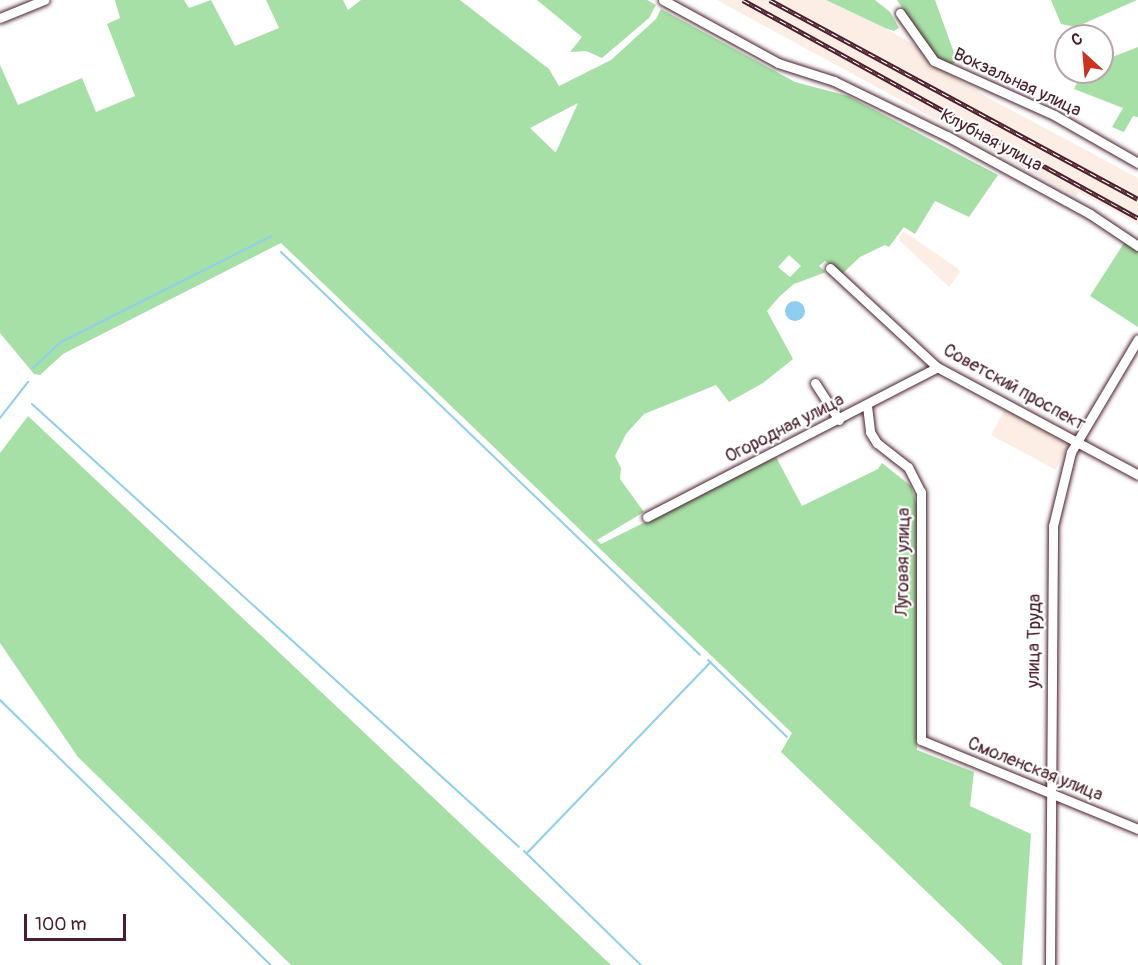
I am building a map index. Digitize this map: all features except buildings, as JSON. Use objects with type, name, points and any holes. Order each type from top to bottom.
[{"type":"street","points":[[0,18],[44,0]]},
{"type":"street","name":"Клубная улица","points":[[663,0],[778,63],[822,77],[947,136],[1090,214],[1138,246]]},
{"type":"street","name":"Вокзальная улица","points":[[900,13],[934,61],[1052,114],[1138,163]]},
{"type":"street","name":"Советский проспект","points":[[830,268],[937,367],[1138,475]]},
{"type":"street","name":"улица Труда","points":[[1050,965],[1049,794],[1053,526],[1076,442],[1138,339]]},
{"type":"street","name":"Огородная улица","points":[[647,517],[867,406],[937,367]]},
{"type":"street","points":[[815,383],[839,420]]},
{"type":"street","name":"Луговая улица","points":[[867,406],[870,432],[877,443],[908,468],[921,492],[921,740]]},
{"type":"street","name":"Смоленская улица","points":[[921,740],[1138,829]]},
{"type":"shaded area","points":[[717,0],[826,0],[885,28],[928,53],[935,65],[985,96],[1138,178],[1138,225],[1079,192],[1076,196]]},
{"type":"shaded area","points":[[903,231],[957,268],[960,272],[949,287],[898,239]]},
{"type":"shaded area","points":[[1006,407],[1070,441],[1055,470],[991,435]]},
{"type":"green space","points":[[115,0],[184,0],[189,8],[211,0],[235,46],[279,28],[266,0],[343,0],[348,10],[361,0],[460,0],[549,69],[559,86],[611,60],[656,19],[661,9],[795,82],[848,96],[998,175],[969,217],[935,201],[915,234],[904,227],[889,247],[885,245],[860,257],[842,274],[825,261],[819,266],[826,272],[794,284],[779,297],[767,311],[793,359],[763,383],[729,402],[716,385],[644,414],[626,434],[615,456],[621,468],[620,479],[644,512],[597,540],[601,544],[776,457],[802,506],[878,469],[882,463],[911,486],[918,510],[917,750],[974,772],[970,806],[1031,834],[1022,965],[1003,965],[781,752],[792,733],[281,243],[63,354],[40,375],[34,374],[0,333],[0,65],[18,105],[82,78],[96,112],[135,96],[107,24],[120,18]],"holes":[[[578,103],[556,152],[555,152],[530,128]],[[789,255],[801,266],[790,277],[778,267]]]},
{"type":"green space","points":[[537,0],[647,0],[656,5],[649,18],[602,58],[586,51],[570,52],[582,37]]},
{"type":"green space","points":[[826,0],[875,0],[890,12],[899,28],[894,31],[885,28]]},
{"type":"green space","points":[[897,0],[935,0],[957,61],[950,66],[936,59]]},
{"type":"green space","points":[[1051,0],[1137,0],[1083,24],[1061,24]]},
{"type":"green space","points":[[1138,47],[1138,117],[1133,116],[1124,132],[1112,127],[1123,108],[1074,89],[1076,84],[1114,84],[1114,56]]},
{"type":"green space","points":[[1124,243],[1138,252],[1138,327],[1090,296]]},
{"type":"green space","points":[[28,416],[611,965],[291,965],[78,757],[0,643],[0,453]]},
{"type":"water","points":[[795,301],[802,304],[805,311],[802,318],[795,321],[788,318],[785,311],[788,304]]},
{"type":"waterway","points":[[33,368],[61,342],[272,236]]},
{"type":"waterway","points":[[281,252],[700,655]]},
{"type":"waterway","points":[[0,418],[28,382]]},
{"type":"waterway","points":[[32,404],[519,847]]},
{"type":"waterway","points":[[708,660],[787,737]]},
{"type":"waterway","points":[[527,853],[711,662]]},
{"type":"waterway","points":[[0,700],[271,965]]},
{"type":"waterway","points":[[524,851],[641,965]]},
{"type":"railway","points":[[743,0],[1138,218]]},
{"type":"railway","points":[[770,0],[1138,199]]}]
